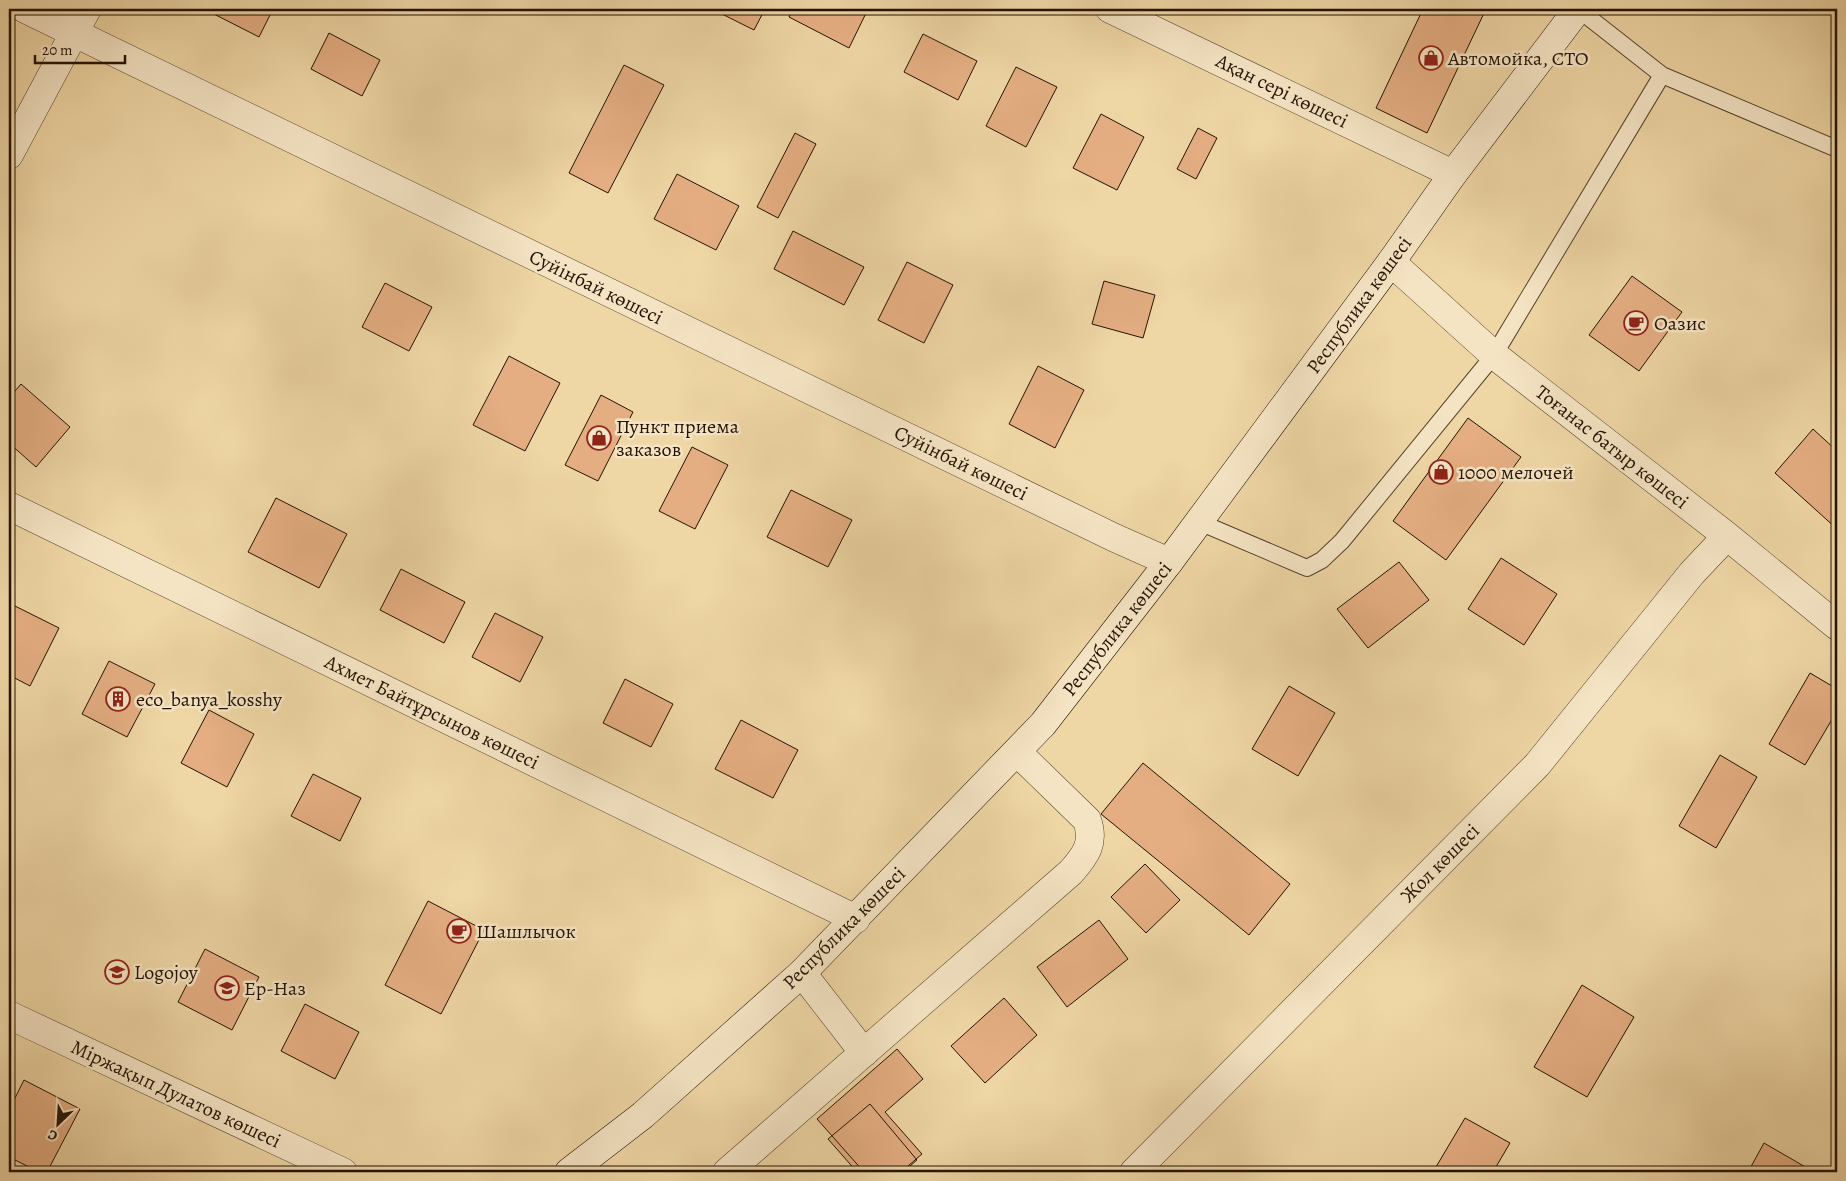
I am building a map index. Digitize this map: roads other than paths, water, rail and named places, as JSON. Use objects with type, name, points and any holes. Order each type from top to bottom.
[{"type":"street","name":"Суйінбай көшесі","points":[[25,9],[1115,538],[1169,562]]},
{"type":"street","points":[[9,155],[88,9]]},
{"type":"street","name":"Ақан сері көшесі","points":[[1110,9],[1453,174]]},
{"type":"street","name":"Республика көшесі","points":[[569,1172],[643,1115],[802,973],[1043,724],[1199,522],[1391,262],[1453,174],[1578,9]]},
{"type":"street","name":"Тоғанас батыр көшесі","points":[[1391,262],[1494,355],[1727,536],[1837,626]]},
{"type":"street","name":"Ахмет Байтұрсынов көшесі","points":[[9,506],[856,919]]},
{"type":"street","name":"Жол көшесі","points":[[1134,1172],[1537,765],[1692,573],[1727,536]]},
{"type":"street","points":[[727,1172],[1072,872],[1085,856],[1091,832],[1087,820],[1017,752]]},
{"type":"street","points":[[802,973],[864,1053]]},
{"type":"street","name":"Міржақып Дулатов көшесі","points":[[9,1015],[343,1172]]},
{"type":"lane","points":[[1578,9],[1662,76],[1837,149]]},
{"type":"lane","points":[[1199,522],[1307,568],[1322,560],[1342,541],[1494,355],[1662,76]]},
{"type":"place","name":"Автомойка, СТО","points":[[1431,58]]},
{"type":"place","name":"Оазис","points":[[1636,323]]},
{"type":"place","name":"Пункт приема заказов","points":[[599,438]]},
{"type":"place","name":"1000 мелочей","points":[[1441,472]]},
{"type":"place","name":"eco_banya_kosshy","points":[[118,699]]},
{"type":"place","name":"Шашлычок","points":[[459,931]]},
{"type":"place","name":"Logojoy","points":[[117,972]]},
{"type":"place","name":"Ер-Наз","points":[[227,988]]}]
